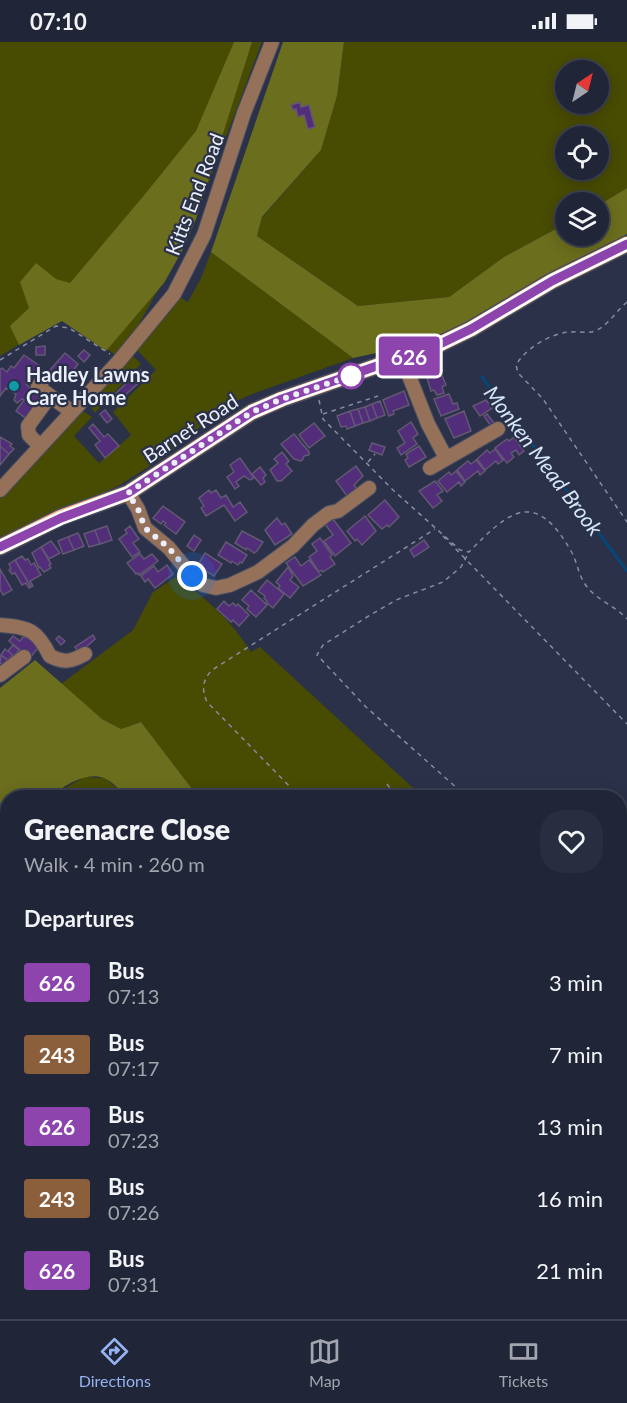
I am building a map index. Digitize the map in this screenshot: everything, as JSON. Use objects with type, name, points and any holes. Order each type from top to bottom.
[{"type":"main road","name":"Barnet Road","points":[[0,547],[61,518],[128,493],[252,412],[440,344],[471,329],[552,281],[627,244]]},
{"type":"street","name":"Kitts End Road","points":[[0,490],[119,361],[174,294],[204,235],[244,113],[272,42]]},
{"type":"street","points":[[402,358],[428,424],[446,458]]},
{"type":"street","points":[[44,378],[38,387],[72,412]]},
{"type":"street","points":[[37,450],[27,426],[55,399]]},
{"type":"street","points":[[430,468],[498,429]]},
{"type":"street","points":[[128,493],[138,509],[145,528],[169,548],[192,576],[203,585],[216,588],[230,585],[258,572],[293,546],[313,525],[329,513],[338,511],[369,488]]},
{"type":"street","points":[[0,625],[31,630],[43,642],[50,656],[62,662],[73,661],[85,654]]},
{"type":"street","points":[[0,675],[24,657]]},
{"type":"path","points":[[627,302],[593,332],[570,331],[544,340],[522,356],[516,365],[518,373],[543,399],[627,522]]},
{"type":"path","points":[[0,360],[56,326],[69,328],[119,361]]},
{"type":"path","points":[[315,388],[323,419],[436,529],[627,724]]},
{"type":"path","points":[[322,414],[378,396]]},
{"type":"path","points":[[367,463],[375,454]]},
{"type":"path","points":[[459,790],[366,707],[317,655],[319,649],[396,600],[443,582],[461,567],[469,552],[503,520],[526,511],[536,512],[556,530],[570,549],[579,575],[592,594],[620,611],[627,619]]},
{"type":"path","points":[[436,529],[460,550],[469,552]]},
{"type":"path","points":[[293,790],[207,702],[203,687],[206,676],[212,670],[436,529]]},
{"type":"path","points":[[387,784],[391,790]]},
{"type":"shaded area","points":[[0,42],[262,42],[190,232],[128,344],[117,356],[62,319],[0,356]]},
{"type":"shaded area","points":[[234,42],[252,42],[196,219],[164,283],[106,351],[62,321],[19,345],[10,326],[29,308],[20,282],[36,263],[56,279],[70,283],[196,131]]},
{"type":"shaded area","points":[[283,42],[344,42],[337,96],[321,150],[262,217],[257,236],[358,306],[449,297],[504,257],[555,229],[555,246],[605,246],[437,340],[353,358],[211,252]]},
{"type":"shaded area","points":[[344,42],[627,42],[627,188],[609,199],[609,192],[555,192],[555,229],[504,257],[449,297],[358,306],[257,236],[262,218],[321,150],[337,96]]},
{"type":"shaded area","points":[[627,188],[627,234],[609,244],[609,199]]},
{"type":"shaded area","points":[[211,252],[353,358],[232,403],[167,455],[120,485],[0,540],[0,496],[81,410],[92,417],[74,436],[99,463],[131,435],[113,412],[156,370],[136,349],[176,295],[188,302]]},
{"type":"shaded area","points":[[128,356],[134,357],[141,364],[95,413],[88,402]]},
{"type":"shaded area","points":[[176,577],[198,593],[235,630],[251,652],[260,647],[415,790],[193,790],[141,722],[121,729],[102,719],[61,684],[133,630],[153,592]]},
{"type":"shaded area","points":[[35,660],[102,719],[121,729],[141,722],[193,790],[120,790],[109,781],[92,776],[77,780],[60,790],[0,790],[0,688]]},
{"type":"shaded area","points":[[84,777],[105,778],[119,790],[62,790]]},
{"type":"building","points":[[300,102],[301,107],[309,105],[315,127],[308,129],[304,115],[298,117],[296,109],[293,110],[291,105]]},
{"type":"building","points":[[45,346],[45,355],[36,355],[36,347]]},
{"type":"building","points":[[84,350],[90,355],[84,362],[78,356]]},
{"type":"building","points":[[65,353],[78,364],[64,383],[50,370]]},
{"type":"building","name":"Hadley Lawns Care Home","points":[[24,355],[41,367],[38,372],[42,375],[39,378],[34,374],[26,384],[42,399],[27,419],[16,411],[24,400],[17,403],[14,400],[16,394],[6,388],[0,396],[0,370],[2,368],[7,372],[11,366],[14,368]]},
{"type":"building","points":[[140,370],[146,376],[121,399],[116,393]]},
{"type":"building","points":[[441,373],[446,385],[442,387],[444,393],[437,395],[434,390],[431,391],[427,378]]},
{"type":"building","points":[[404,391],[409,405],[393,411],[394,414],[389,416],[383,400]]},
{"type":"building","points":[[449,394],[453,404],[457,403],[459,409],[441,416],[434,399]]},
{"type":"building","points":[[486,400],[492,408],[480,416],[473,406]]},
{"type":"building","points":[[380,401],[385,415],[377,418],[372,404]]},
{"type":"building","points":[[372,404],[377,418],[370,421],[365,407]]},
{"type":"building","points":[[365,407],[370,421],[363,423],[358,409]]},
{"type":"building","points":[[358,409],[363,423],[355,426],[350,411]]},
{"type":"building","points":[[105,410],[112,419],[107,423],[100,414]]},
{"type":"building","points":[[350,411],[355,426],[347,429],[346,426],[341,427],[337,416]]},
{"type":"building","points":[[464,411],[471,431],[454,438],[445,419]]},
{"type":"building","points":[[487,414],[494,423],[491,426],[484,416]]},
{"type":"building","points":[[411,422],[418,434],[413,438],[417,444],[401,455],[397,448],[405,443],[398,431]]},
{"type":"building","points":[[314,423],[325,436],[309,448],[299,435]]},
{"type":"building","points":[[93,424],[104,437],[108,434],[119,446],[105,458],[95,445],[100,441],[89,428]]},
{"type":"building","points":[[294,434],[309,452],[309,455],[304,456],[301,461],[294,459],[281,444]]},
{"type":"building","points":[[0,437],[12,444],[10,446],[14,449],[9,454],[0,446]]},
{"type":"building","points":[[514,437],[524,451],[519,455],[516,450],[511,453],[514,457],[507,463],[495,448]]},
{"type":"building","points":[[372,443],[385,447],[382,455],[369,450]]},
{"type":"building","points":[[0,446],[9,454],[0,465]]},
{"type":"building","points":[[419,446],[426,457],[409,467],[405,460],[408,458],[406,454]]},
{"type":"building","points":[[495,449],[503,460],[498,464],[496,461],[485,470],[477,459],[487,450],[490,453]]},
{"type":"building","points":[[282,452],[289,461],[286,464],[292,471],[281,481],[277,481],[270,470],[278,463],[274,459]]},
{"type":"building","points":[[240,458],[254,478],[250,480],[244,476],[236,482],[239,486],[235,489],[227,477],[234,472],[230,465]]},
{"type":"building","points":[[476,460],[485,471],[480,475],[478,471],[465,481],[457,470],[468,461],[471,464]]},
{"type":"building","points":[[356,466],[363,476],[354,485],[357,489],[347,496],[336,481]]},
{"type":"building","points":[[260,467],[266,475],[263,478],[265,482],[261,485],[252,474]]},
{"type":"building","points":[[456,471],[465,482],[461,486],[459,482],[447,492],[438,481],[449,472],[451,475]]},
{"type":"building","points":[[435,481],[443,491],[437,495],[442,501],[433,508],[419,491]]},
{"type":"building","points":[[209,490],[211,493],[216,490],[221,498],[226,495],[233,507],[240,502],[247,512],[235,521],[224,505],[206,516],[199,498]]},
{"type":"building","points":[[385,500],[399,517],[389,527],[387,525],[382,529],[368,515]]},
{"type":"building","points":[[163,506],[185,522],[176,534],[164,525],[166,523],[163,521],[161,524],[153,518]]},
{"type":"building","points":[[365,516],[376,531],[362,545],[357,539],[355,541],[347,531]]},
{"type":"building","points":[[277,518],[282,525],[285,523],[292,534],[275,545],[265,530]]},
{"type":"building","points":[[333,519],[351,543],[335,556],[324,541],[333,535],[325,524]]},
{"type":"building","points":[[107,526],[112,540],[100,544],[95,530]]},
{"type":"building","points":[[130,526],[139,539],[133,543],[140,552],[132,557],[119,539],[127,533],[125,530]]},
{"type":"building","points":[[95,530],[100,544],[89,547],[84,534]]},
{"type":"building","points":[[242,531],[263,542],[254,553],[235,543]]},
{"type":"building","points":[[78,533],[84,546],[74,550],[68,537]]},
{"type":"building","points":[[194,535],[201,540],[194,551],[187,546]]},
{"type":"building","points":[[68,537],[74,550],[63,554],[58,541]]},
{"type":"building","points":[[320,538],[332,555],[330,557],[335,564],[323,572],[322,570],[319,572],[309,557],[317,551],[312,544]]},
{"type":"building","points":[[424,540],[429,547],[414,557],[410,550]]},
{"type":"building","points":[[51,541],[60,553],[49,559],[41,547]]},
{"type":"building","points":[[226,542],[247,555],[242,563],[238,565],[232,561],[231,563],[218,555]]},
{"type":"building","points":[[41,547],[51,564],[49,565],[51,568],[44,572],[39,568],[32,553]]},
{"type":"building","points":[[205,553],[222,564],[214,576],[201,568],[203,565],[199,563]]},
{"type":"building","points":[[140,554],[144,559],[152,554],[158,561],[139,575],[127,563]]},
{"type":"building","points":[[22,556],[25,560],[28,559],[31,565],[34,563],[41,575],[30,581],[33,586],[31,587],[15,560]]},
{"type":"building","points":[[295,557],[301,566],[309,560],[321,575],[303,586],[286,563]]},
{"type":"building","points":[[15,560],[31,587],[29,588],[26,583],[22,585],[15,573],[12,574],[9,570],[11,568],[9,564]]},
{"type":"building","points":[[167,565],[173,574],[155,588],[148,579],[145,582],[141,576],[154,566],[158,572]]},
{"type":"building","points":[[288,567],[293,576],[290,580],[299,587],[290,598],[278,588],[280,586],[276,582]]},
{"type":"building","points":[[0,569],[12,590],[3,595],[0,589]]},
{"type":"building","points":[[267,580],[284,594],[273,608],[266,602],[265,596],[258,591]]},
{"type":"building","points":[[251,590],[267,605],[256,617],[247,609],[249,606],[242,600]]},
{"type":"building","points":[[224,601],[229,606],[233,603],[236,606],[238,604],[249,615],[239,626],[217,609]]},
{"type":"building","points":[[93,635],[95,639],[79,653],[75,647]]},
{"type":"building","points":[[13,636],[20,641],[24,636],[40,645],[30,658],[9,641]]},
{"type":"building","points":[[59,636],[65,641],[61,645],[56,639]]},
{"type":"building","points":[[13,645],[19,650],[14,656],[8,651]]},
{"type":"building","points":[[5,649],[13,655],[8,660],[1,655]]},
{"type":"building","points":[[1,655],[8,660],[4,666],[0,663]]},
{"type":"waterway","name":"Monken Mead Brook","points":[[482,377],[627,571]]},
{"type":"bus line","name":"626","points":[[0,547],[61,518],[128,493],[252,412],[282,399],[440,344],[471,329],[552,281],[627,244]]},
{"type":"place","name":"Hadley Lawns Care Home","points":[[14,386]]},
{"type":"route","points":[[192,576],[169,548],[145,528],[138,509],[128,493],[252,412],[282,399],[359,373],[351,376]]}]
